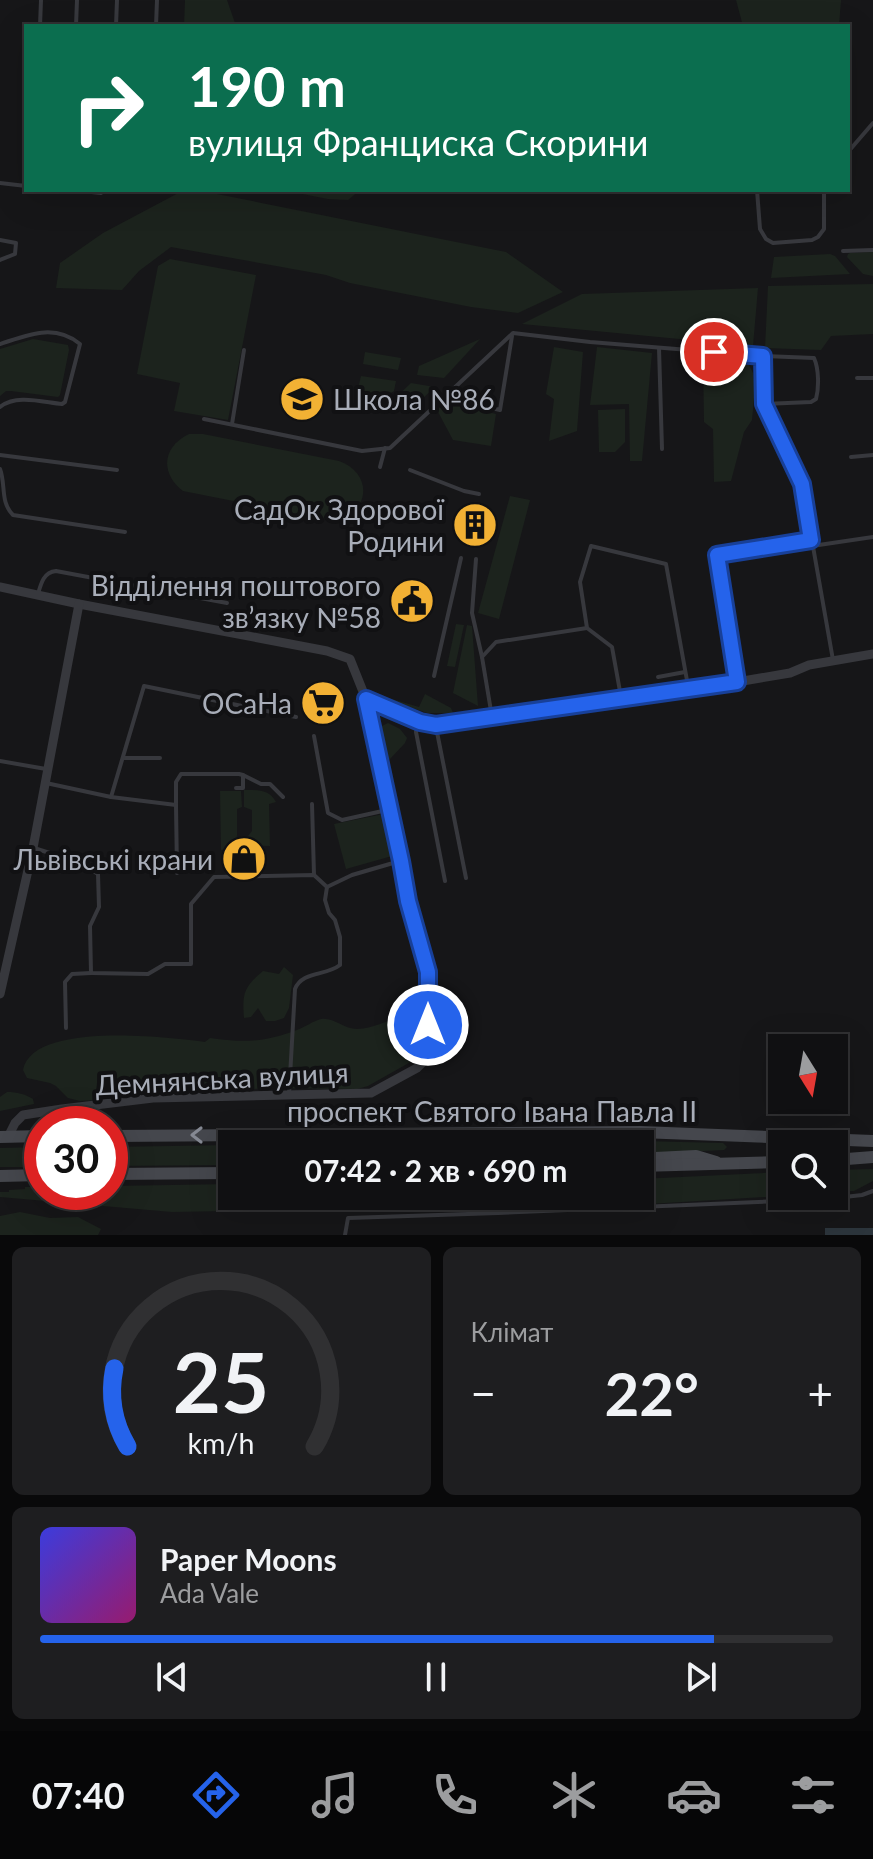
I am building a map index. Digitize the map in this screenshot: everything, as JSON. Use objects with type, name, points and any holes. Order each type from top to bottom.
[{"type":"main road","name":"проспект Святого Івана Павла II","points":[[654,1133],[768,1140]]},
{"type":"main road","name":"проспект Святого Івана Павла II","points":[[128,1136],[218,1135]]},
{"type":"main road","points":[[4,1137],[24,1136]]},
{"type":"main road","name":"проспект Святого Івана Павла II","points":[[848,1141],[873,1141]]},
{"type":"main road","points":[[654,1158],[696,1156],[726,1165]]},
{"type":"main road","points":[[848,1159],[873,1157]]},
{"type":"main road","name":"проспект Святого Івана Павла II","points":[[654,1166],[768,1163]]},
{"type":"main road","points":[[128,1174],[218,1173]]},
{"type":"main road","points":[[0,1176],[24,1175]]},
{"type":"street","name":"Демнянська вулиця","points":[[0,587],[327,651],[350,659],[366,699],[408,901],[428,972],[427,1050],[423,1062],[371,1093],[153,1098],[23,1115],[4,1137]]},
{"type":"street","points":[[0,994],[33,848],[79,604]]},
{"type":"street","points":[[366,699],[418,721],[436,725],[737,682],[873,654]]},
{"type":"lane","points":[[40,24],[41,0]]},
{"type":"lane","points":[[76,24],[77,0]]},
{"type":"lane","points":[[116,24],[117,0]]},
{"type":"lane","points":[[156,24],[157,0]]},
{"type":"lane","points":[[850,150],[873,123]]},
{"type":"lane","points":[[0,183],[24,186]]},
{"type":"lane","points":[[757,192],[760,229],[766,239],[773,243],[818,237],[824,229],[824,192]]},
{"type":"lane","points":[[0,240],[16,243],[15,254],[0,260]]},
{"type":"lane","points":[[843,251],[873,250]]},
{"type":"lane","points":[[0,344],[41,331],[71,337],[80,344],[65,402],[15,399],[0,407]]},
{"type":"lane","points":[[456,387],[483,406],[500,410],[513,333]]},
{"type":"lane","points":[[204,419],[362,451],[390,448],[513,333],[659,348],[814,358],[817,364],[817,397],[811,402],[764,404]]},
{"type":"lane","points":[[659,348],[662,449]]},
{"type":"lane","points":[[232,424],[244,350]]},
{"type":"lane","points":[[763,356],[764,404],[802,484],[833,660]]},
{"type":"lane","points":[[857,378],[873,378]]},
{"type":"lane","points":[[380,467],[385,448]]},
{"type":"lane","points":[[0,455],[117,470]]},
{"type":"lane","points":[[851,457],[873,455]]},
{"type":"lane","points":[[0,469],[4,502],[13,515],[125,532]]},
{"type":"lane","points":[[410,470],[479,494]]},
{"type":"lane","points":[[737,682],[717,555],[873,537]]},
{"type":"lane","points":[[621,698],[612,647],[587,628],[580,582],[591,546],[666,564],[688,689]]},
{"type":"lane","points":[[434,676],[461,558]]},
{"type":"lane","points":[[476,559],[472,613],[492,717]]},
{"type":"lane","points":[[38,596],[45,576],[54,571],[227,603]]},
{"type":"lane","points":[[482,657],[496,642],[587,628]]},
{"type":"lane","points":[[658,677],[685,672]]},
{"type":"lane","points":[[111,797],[144,686],[296,717]]},
{"type":"lane","points":[[418,721],[416,732],[445,881]]},
{"type":"lane","points":[[436,725],[466,878]]},
{"type":"lane","points":[[314,736],[328,813],[342,820],[390,810]]},
{"type":"lane","points":[[123,758],[160,758]]},
{"type":"lane","points":[[0,761],[48,769]]},
{"type":"lane","points":[[177,873],[176,782],[181,774],[243,775],[261,784],[270,784],[283,797]]},
{"type":"lane","points":[[236,788],[243,788],[243,775]]},
{"type":"lane","points":[[46,783],[111,797],[176,805]]},
{"type":"lane","points":[[312,804],[314,875]]},
{"type":"lane","points":[[33,848],[81,863],[98,874],[99,907],[90,926],[91,973]]},
{"type":"lane","points":[[327,887],[352,875],[401,861]]},
{"type":"lane","points":[[66,1028],[65,982],[72,974],[148,974],[165,964],[191,964],[191,904],[214,877],[314,875],[327,887]]},
{"type":"lane","points":[[289,1094],[297,983],[340,965],[340,937],[325,900],[327,887]]},
{"type":"lane","points":[[848,1196],[873,1191]]},
{"type":"lane","points":[[345,1235],[348,1218],[768,1200]]},
{"type":"shaded area","points":[[185,0],[227,0],[235,24],[184,24]]},
{"type":"shaded area","points":[[736,0],[841,0],[839,24],[742,24]]},
{"type":"shaded area","points":[[180,192],[207,192],[506,252],[563,292],[518,313],[471,307],[350,283],[326,275],[171,247],[139,271],[122,290],[56,288],[60,263],[103,233]]},
{"type":"shaded area","points":[[292,192],[358,192],[348,200]]},
{"type":"shaded area","points":[[873,252],[873,276],[863,274],[847,257],[850,253]]},
{"type":"shaded area","points":[[830,254],[850,274],[771,278],[774,257]]},
{"type":"shaded area","points":[[170,259],[256,275],[228,420],[174,411],[180,383],[137,374],[158,266]]},
{"type":"shaded area","points":[[873,284],[873,334],[831,336],[821,350],[765,348],[768,286]]},
{"type":"shaded area","points":[[758,288],[753,346],[522,324],[582,294]]},
{"type":"shaded area","points":[[33,339],[68,345],[60,395],[6,391],[0,396],[0,349]]},
{"type":"shaded area","points":[[480,339],[444,378],[417,375],[419,366]]},
{"type":"shaded area","points":[[554,347],[583,352],[577,431],[549,441],[554,399],[546,394]]},
{"type":"shaded area","points":[[597,347],[652,353],[642,461],[630,461],[629,404],[590,405]]},
{"type":"shaded area","points":[[365,352],[401,358],[398,370],[363,364]]},
{"type":"shaded area","points":[[703,357],[747,361],[753,373],[752,420],[744,432],[731,481],[714,482],[713,429],[704,422]]},
{"type":"shaded area","points":[[361,376],[396,381],[394,391],[372,405],[355,401]]},
{"type":"shaded area","points":[[411,383],[435,387],[410,410],[387,406]]},
{"type":"shaded area","points":[[456,394],[483,411],[496,414],[491,446],[453,440],[437,410]]},
{"type":"shaded area","points":[[625,409],[625,442],[615,452],[599,452],[598,410]]},
{"type":"shaded area","points":[[189,434],[203,434],[339,461],[359,476],[363,496],[352,513],[328,520],[183,491],[170,476],[167,461],[173,446]]},
{"type":"shaded area","points":[[510,496],[530,500],[499,619],[478,613]]},
{"type":"shaded area","points":[[456,624],[464,625],[455,667],[447,666]]},
{"type":"shaded area","points":[[467,625],[472,626],[478,706],[453,693]]},
{"type":"shaded area","points":[[369,690],[419,707],[425,694],[451,708],[453,713],[427,713],[372,694]]},
{"type":"shaded area","points":[[388,723],[400,729],[407,738],[389,760],[382,730],[382,726]]},
{"type":"shaded area","points":[[244,790],[266,792],[276,802],[269,804],[270,846],[239,845],[241,836],[248,836],[252,831],[252,810],[244,807]]},
{"type":"shaded area","points":[[220,791],[241,791],[242,807],[237,809],[235,849],[221,850]]},
{"type":"shaded area","points":[[384,814],[392,856],[346,869],[334,824]]},
{"type":"shaded area","points":[[284,967],[293,975],[289,1008],[284,1018],[266,1021],[258,1008],[251,1017],[244,1018],[244,996],[252,982],[263,971],[279,974]]},
{"type":"shaded area","points":[[406,1017],[417,1027],[413,1040],[414,1060],[357,1089],[152,1090],[80,1101],[68,1098],[50,1083],[27,1078],[23,1070],[32,1055],[50,1044],[75,1038],[134,1036],[205,1042],[210,1038],[255,1040],[286,1034],[321,1019],[357,1029]]},
{"type":"shaded area","points":[[7,1092],[18,1093],[33,1099],[34,1104],[0,1111],[0,1097]]},
{"type":"shaded area","points":[[654,1141],[723,1143],[727,1147],[724,1150],[654,1154]]},
{"type":"shaded area","points":[[218,1145],[218,1165],[128,1166],[128,1147]]},
{"type":"shaded area","points":[[24,1147],[24,1167],[0,1167],[0,1148]]},
{"type":"shaded area","points":[[873,1169],[873,1181],[848,1191],[848,1170]]},
{"type":"shaded area","points":[[768,1173],[768,1197],[654,1204],[654,1178]]},
{"type":"shaded area","points":[[218,1184],[218,1210],[291,1210],[172,1212],[128,1208],[128,1186]]},
{"type":"shaded area","points":[[24,1189],[24,1199],[0,1197],[0,1192]]},
{"type":"shaded area","points":[[20,1212],[50,1218],[78,1217],[101,1229],[98,1235],[0,1235],[0,1216]]},
{"type":"shaded area","points":[[825,1228],[873,1228],[873,1235],[825,1235]]},
{"type":"place","name":"Школа №86","points":[[302,399]]},
{"type":"place","name":"СадОк Здорової Родини","points":[[475,525]]},
{"type":"place","name":"Відділення поштового зв’язку №58","points":[[412,601]]},
{"type":"place","name":"ОСаНа","points":[[323,703]]},
{"type":"place","name":"Львівські крани","points":[[244,859]]},
{"type":"route","points":[[428,1025],[428,972],[408,901],[366,699],[420,722],[436,725],[737,682],[717,555],[811,540],[802,484],[764,404],[763,356],[714,352]]}]
